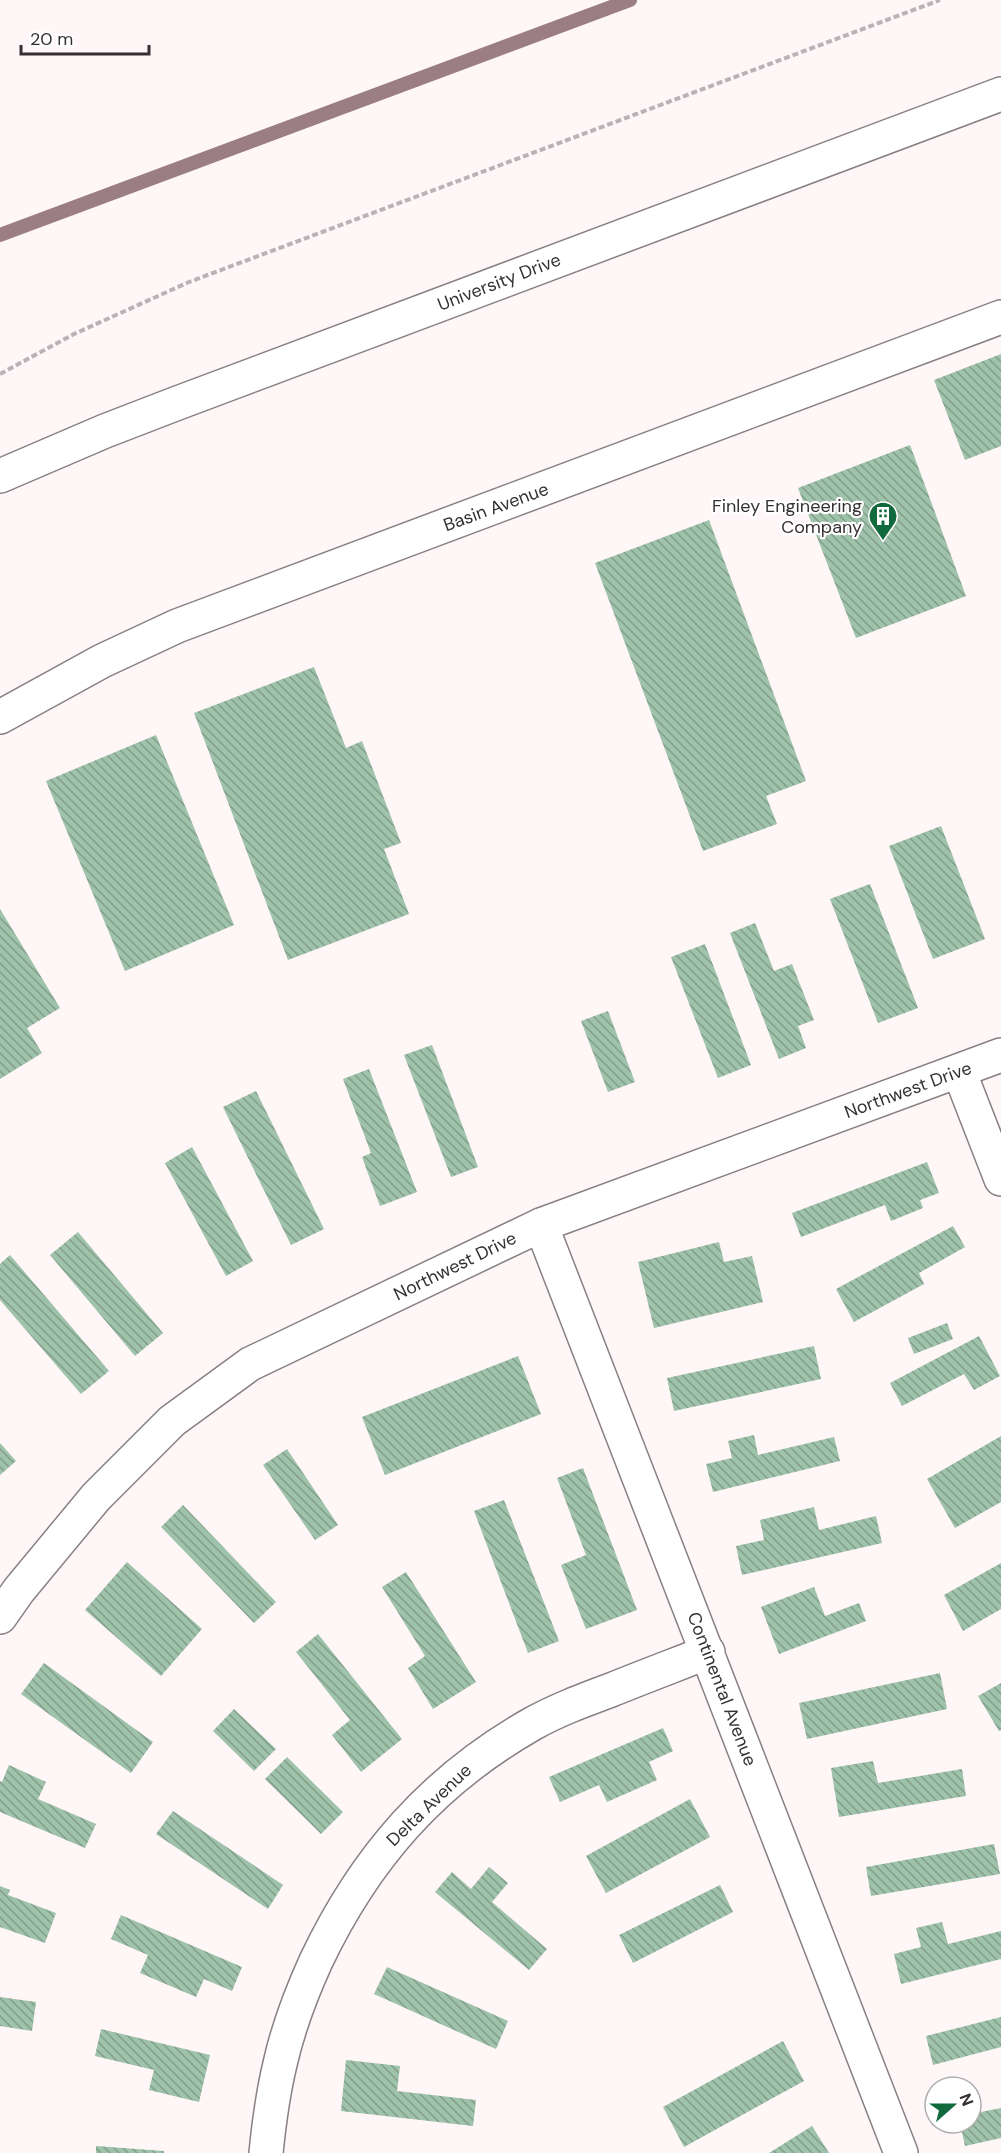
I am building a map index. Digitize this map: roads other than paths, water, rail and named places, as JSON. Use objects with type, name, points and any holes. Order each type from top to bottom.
[{"type":"street","name":"University Drive","points":[[0,476],[175,404],[1001,94]]},
{"type":"street","name":"Basin Avenue","points":[[0,717],[102,661],[177,626],[1001,318]]},
{"type":"street","name":"Northwest Drive","points":[[0,1617],[19,1590],[96,1497],[172,1421],[250,1364],[541,1225],[1001,1055]]},
{"type":"street","points":[[959,1071],[1001,1179]]},
{"type":"street","name":"Continental Avenue","points":[[541,1225],[901,2153]]},
{"type":"street","name":"Delta Avenue","points":[[266,2153],[276,2084],[294,2015],[332,1928],[358,1883],[387,1844],[456,1776],[494,1747],[534,1723],[576,1703],[708,1652]]},
{"type":"waterway","points":[[0,235],[630,0]]},
{"type":"place","name":"Finley Engineering Company","points":[[883,542]]}]
